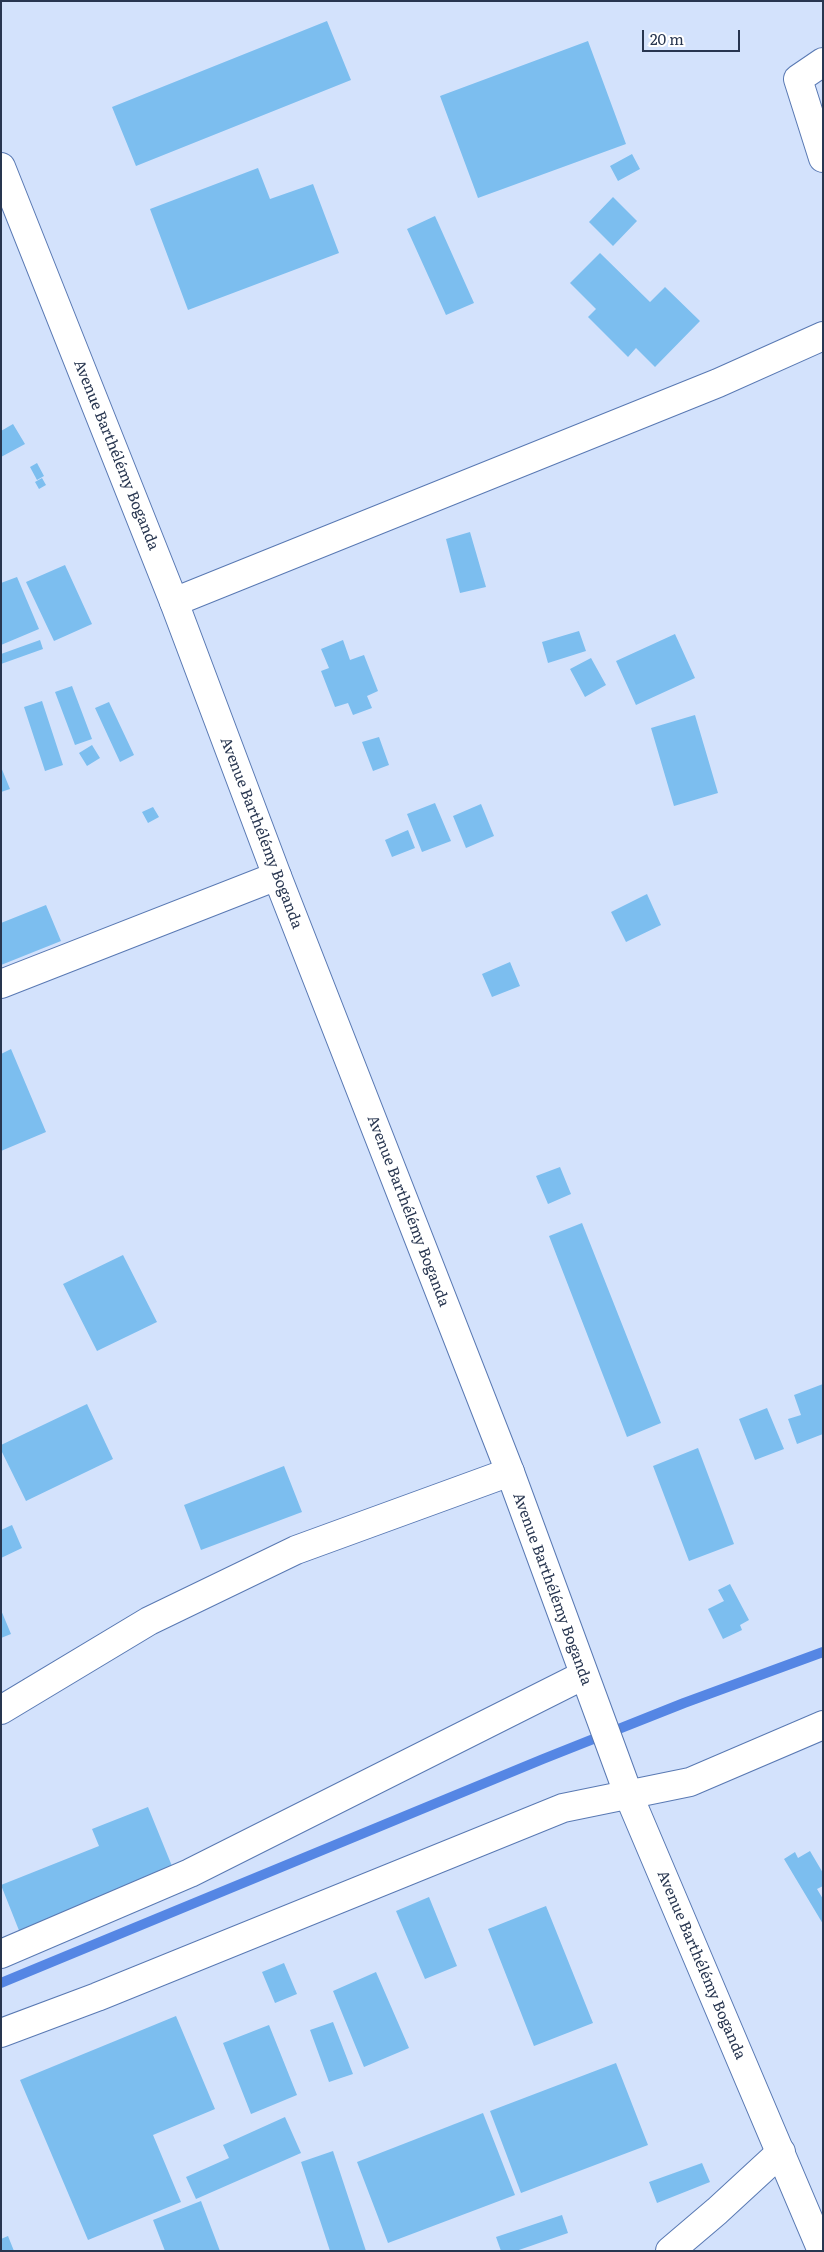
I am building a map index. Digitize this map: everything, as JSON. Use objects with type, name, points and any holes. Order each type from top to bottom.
[{"type":"street","points":[[823,62],[798,79],[823,158]]},
{"type":"street","name":"Avenue Barthélémy Boganda","points":[[5,185],[174,602],[277,876],[510,1472],[616,1764],[822,2251]]},
{"type":"street","points":[[174,602],[709,386],[823,336]]},
{"type":"street","points":[[1,984],[277,876]]},
{"type":"street","points":[[1,1710],[149,1621],[296,1550],[510,1472]]},
{"type":"street","points":[[1,1954],[190,1873],[584,1676]]},
{"type":"street","points":[[1,2033],[97,1997],[563,1808],[690,1782],[823,1725]]},
{"type":"street","points":[[670,2251],[718,2211],[781,2152]]},
{"type":"building","points":[[327,21],[351,80],[136,166],[112,107]]},
{"type":"building","points":[[588,41],[626,144],[478,198],[440,96]]},
{"type":"building","points":[[632,154],[640,169],[618,181],[610,166]]},
{"type":"building","points":[[258,168],[270,199],[313,184],[339,253],[188,310],[150,209]]},
{"type":"building","points":[[613,197],[637,221],[613,246],[589,222]]},
{"type":"building","points":[[435,216],[474,303],[446,315],[407,229]]},
{"type":"building","points":[[600,253],[650,302],[665,287],[700,321],[655,367],[636,348],[628,357],[588,317],[596,309],[570,283]]},
{"type":"building","points":[[13,424],[25,444],[1,457],[1,431]]},
{"type":"building","points":[[37,463],[44,476],[37,480],[30,467]]},
{"type":"building","points":[[42,478],[46,485],[39,489],[35,482]]},
{"type":"building","points":[[470,532],[486,587],[460,593],[446,539]]},
{"type":"building","points":[[65,565],[92,624],[54,641],[26,582]]},
{"type":"building","points":[[17,577],[39,629],[1,645],[1,583]]},
{"type":"building","points":[[579,631],[586,651],[548,663],[542,642]]},
{"type":"building","points":[[675,634],[695,678],[636,705],[616,661]]},
{"type":"building","points":[[40,640],[43,649],[1,664],[1,654]]},
{"type":"building","points":[[343,640],[350,660],[364,655],[378,691],[367,696],[372,708],[353,715],[348,703],[335,707],[321,671],[329,668],[321,649]]},
{"type":"building","points":[[591,658],[606,685],[585,697],[570,669]]},
{"type":"building","points":[[72,686],[92,739],[75,745],[55,692]]},
{"type":"building","points":[[42,701],[63,765],[45,771],[24,707]]},
{"type":"building","points":[[109,702],[134,755],[120,762],[95,708]]},
{"type":"building","points":[[695,715],[718,793],[674,806],[651,728]]},
{"type":"building","points":[[379,737],[389,765],[373,771],[362,742]]},
{"type":"building","points":[[92,745],[100,758],[87,766],[79,753]]},
{"type":"building","points":[[1,767],[10,789],[1,792]]},
{"type":"building","points":[[435,803],[451,841],[422,852],[407,814]]},
{"type":"building","points":[[481,804],[494,836],[466,848],[453,816]]},
{"type":"building","points":[[153,807],[159,817],[148,823],[142,812]]},
{"type":"building","points":[[408,830],[415,848],[392,857],[385,840]]},
{"type":"building","points":[[647,894],[661,925],[626,942],[611,912]]},
{"type":"building","points":[[46,905],[61,941],[1,965],[1,923]]},
{"type":"building","points":[[510,962],[520,986],[492,997],[482,974]]},
{"type":"building","points":[[11,1049],[46,1132],[1,1151],[1,1054]]},
{"type":"building","points":[[560,1167],[571,1194],[548,1204],[536,1176]]},
{"type":"building","points":[[582,1223],[661,1423],[627,1437],[549,1236]]},
{"type":"building","points":[[123,1255],[157,1322],[97,1351],[63,1284]]},
{"type":"building","points":[[823,1384],[823,1434],[797,1444],[788,1419],[801,1415],[794,1395]]},
{"type":"building","points":[[87,1404],[113,1459],[26,1501],[1,1450],[1,1445]]},
{"type":"building","points":[[767,1408],[784,1449],[755,1460],[739,1419]]},
{"type":"building","points":[[698,1448],[734,1544],[689,1561],[653,1466]]},
{"type":"building","points":[[284,1466],[302,1512],[201,1550],[184,1505]]},
{"type":"building","points":[[12,1525],[22,1548],[1,1558],[1,1530]]},
{"type":"building","points":[[730,1584],[749,1620],[740,1625],[742,1630],[723,1639],[708,1609],[724,1601],[718,1590]]},
{"type":"building","points":[[1,1610],[11,1634],[1,1638]]},
{"type":"building","points":[[148,1807],[174,1871],[20,1933],[1,1885],[99,1846],[92,1829]]},
{"type":"building","points":[[810,1851],[823,1873],[823,1886],[817,1889],[823,1899],[823,1924],[784,1859],[795,1852],[798,1858]]},
{"type":"building","points":[[429,1897],[457,1966],[425,1979],[396,1911]]},
{"type":"building","points":[[546,1906],[593,2023],[534,2046],[488,1929]]},
{"type":"building","points":[[284,1963],[297,1994],[275,2003],[262,1972]]},
{"type":"building","points":[[376,1972],[409,2048],[364,2067],[333,1991]]},
{"type":"building","points":[[176,2016],[215,2109],[153,2135],[181,2202],[88,2240],[20,2080]]},
{"type":"building","points":[[333,2022],[353,2074],[329,2082],[310,2030]]},
{"type":"building","points":[[269,2025],[297,2095],[251,2114],[223,2043]]},
{"type":"building","points":[[616,2063],[648,2145],[521,2193],[490,2111]]},
{"type":"building","points":[[483,2113],[515,2195],[388,2243],[357,2162]]},
{"type":"building","points":[[285,2117],[301,2153],[196,2199],[186,2177],[229,2158],[223,2145]]},
{"type":"building","points":[[333,2151],[366,2251],[330,2251],[301,2162]]},
{"type":"building","points":[[702,2163],[710,2182],[657,2203],[649,2182]]},
{"type":"building","points":[[201,2201],[220,2251],[165,2251],[153,2220]]},
{"type":"building","points":[[562,2215],[568,2233],[516,2251],[501,2251],[496,2237]]},
{"type":"building","points":[[8,2236],[14,2251],[1,2251],[1,2239]]},
{"type":"waterway","points":[[1,1983],[543,1759],[684,1703],[823,1652]]}]
